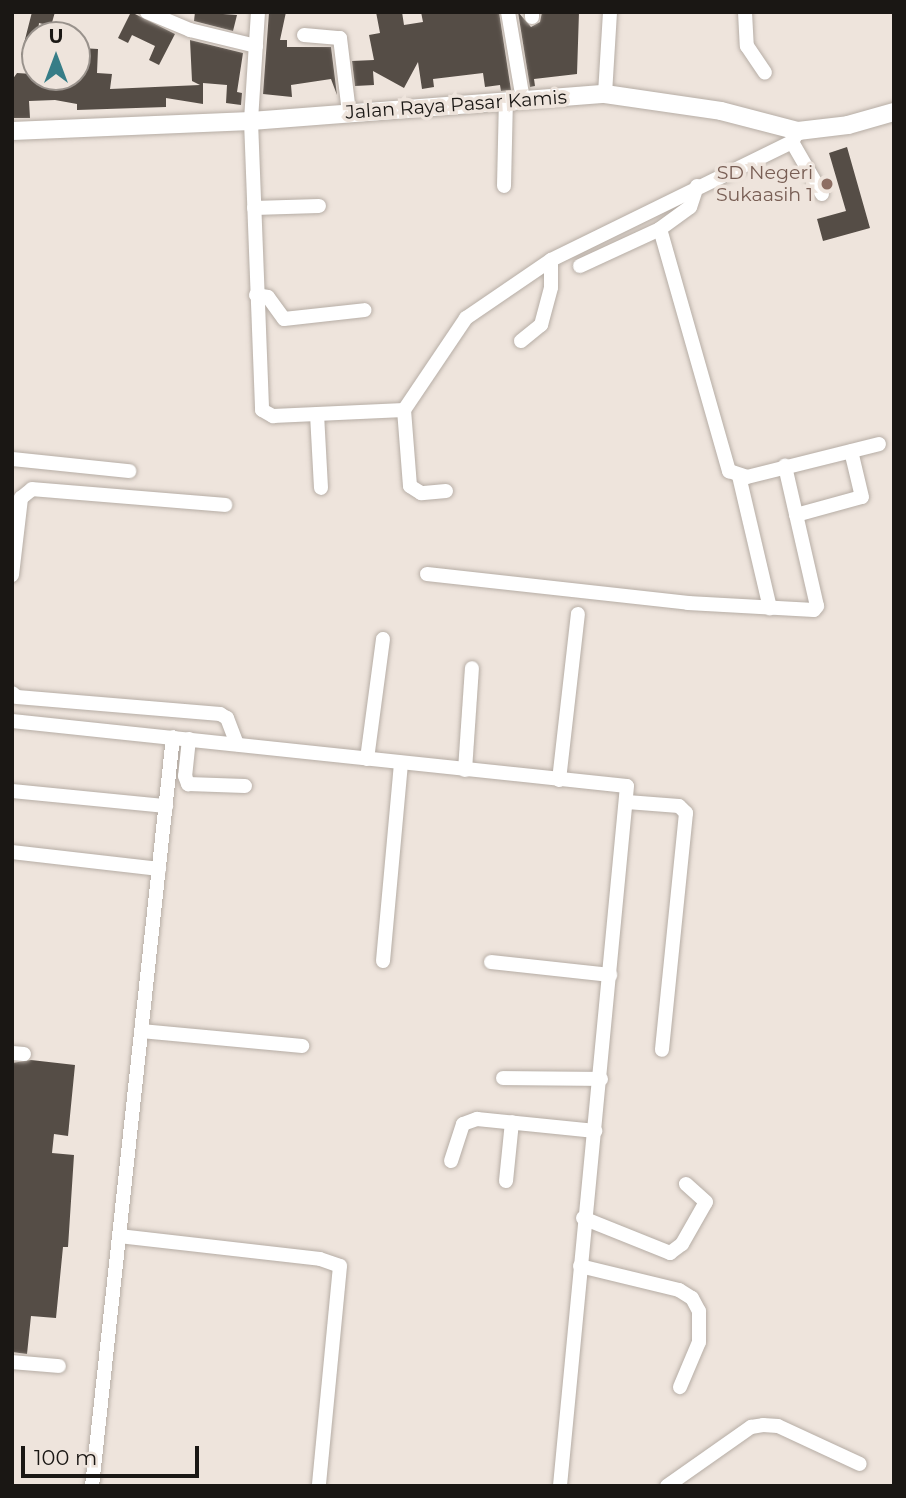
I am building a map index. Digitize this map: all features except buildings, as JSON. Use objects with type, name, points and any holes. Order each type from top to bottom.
[{"type":"main road","name":"Jalan Raya Pasar Kamis","points":[[12,131],[251,121],[605,94],[685,104],[794,136],[894,112]]},
{"type":"street","points":[[147,12],[190,30],[256,46]]},
{"type":"street","points":[[258,12],[251,121],[262,410],[273,416],[404,410]]},
{"type":"street","points":[[504,186],[514,100],[508,12]]},
{"type":"street","points":[[605,94],[610,12]]},
{"type":"street","points":[[745,12],[747,46],[765,73]]},
{"type":"street","points":[[304,35],[340,38],[349,112]]},
{"type":"street","points":[[446,491],[421,494],[410,486],[404,410],[460,325],[488,300],[551,260],[794,136],[822,194]]},
{"type":"street","points":[[580,266],[660,229],[690,207],[697,186]]},
{"type":"street","points":[[254,208],[319,206]]},
{"type":"street","points":[[660,229],[729,471],[739,475],[879,444]]},
{"type":"street","points":[[520,341],[541,325],[551,287],[551,260]]},
{"type":"street","points":[[256,295],[268,297],[284,319],[366,310]]},
{"type":"street","points":[[317,414],[321,488]]},
{"type":"street","points":[[796,515],[862,497],[851,451]]},
{"type":"street","points":[[12,459],[130,471]]},
{"type":"street","points":[[427,575],[770,608],[816,608],[785,466]]},
{"type":"street","points":[[739,475],[770,608]]},
{"type":"street","points":[[12,575],[22,498],[32,489],[225,505]]},
{"type":"street","points":[[559,780],[578,614]]},
{"type":"street","points":[[367,759],[383,639]]},
{"type":"street","points":[[465,771],[472,668]]},
{"type":"street","points":[[237,744],[227,718],[220,714],[15,695],[13,721],[465,771],[624,785],[628,802],[601,1079],[583,1218],[559,1486]]},
{"type":"street","points":[[92,1486],[173,737]]},
{"type":"street","points":[[189,739],[185,776],[188,783],[245,786]]},
{"type":"street","points":[[383,961],[401,763]]},
{"type":"street","points":[[12,791],[166,806]]},
{"type":"street","points":[[628,802],[679,806],[686,813],[662,1050]]},
{"type":"street","points":[[12,852],[159,869]]},
{"type":"street","points":[[491,962],[610,975]]},
{"type":"street","points":[[141,1031],[302,1046]]},
{"type":"street","points":[[503,1078],[601,1079]]},
{"type":"street","points":[[451,1161],[456,1137],[469,1120],[595,1131]]},
{"type":"street","points":[[506,1181],[512,1122]]},
{"type":"street","points":[[583,1218],[670,1253],[682,1244],[706,1202],[686,1184]]},
{"type":"street","points":[[119,1237],[320,1259],[340,1266],[319,1486]]},
{"type":"street","points":[[580,1266],[679,1290],[692,1298],[699,1311],[699,1342],[680,1387]]},
{"type":"street","points":[[12,1362],[59,1366]]},
{"type":"street","points":[[667,1486],[751,1427],[763,1424],[778,1426],[860,1464]]},
{"type":"place","name":"SD Negeri Sukaasih 1","points":[[827,184]]}]
